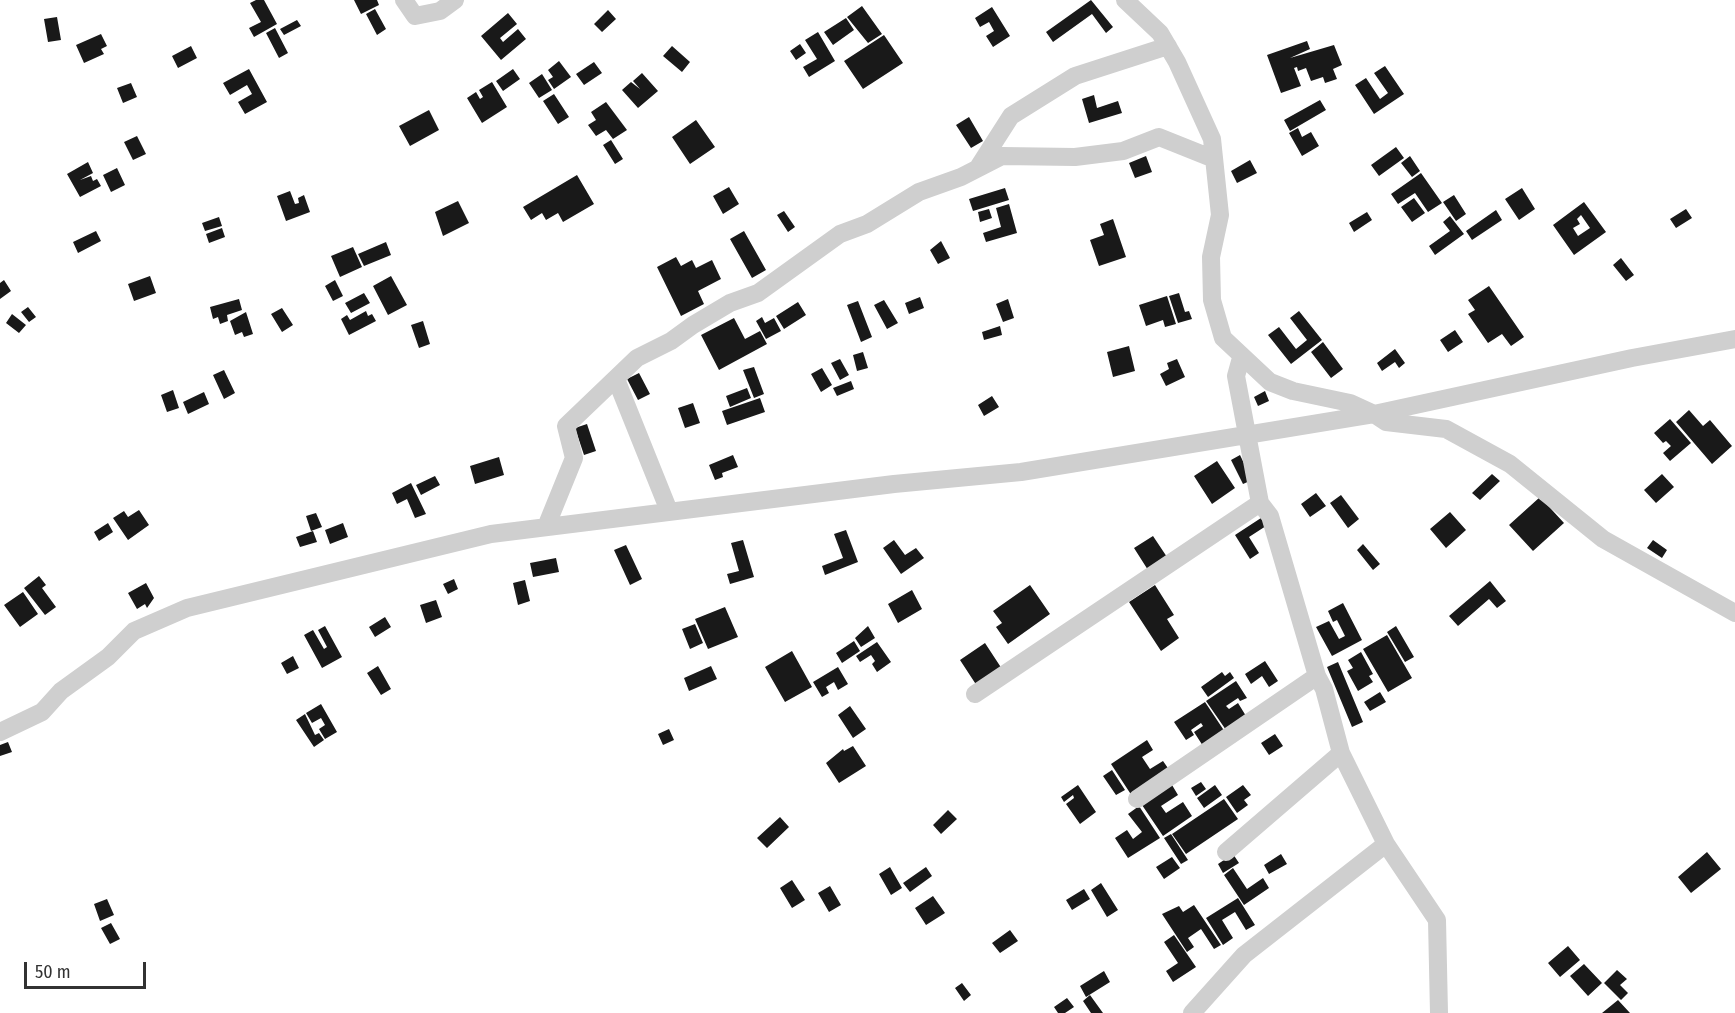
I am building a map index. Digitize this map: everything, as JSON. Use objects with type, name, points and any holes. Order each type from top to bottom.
[{"type":"street","points":[[404,0],[415,16],[440,11],[455,0]]},
{"type":"street","points":[[1125,0],[1160,33],[1212,139],[1220,215],[1211,258],[1212,300],[1223,338],[1241,358],[1270,382],[1293,391],[1350,403],[1386,422],[1446,429],[1510,464],[1603,539],[1735,614]]},
{"type":"street","points":[[979,166],[1011,116],[1020,110],[1075,76],[1168,46]]},
{"type":"street","points":[[546,527],[574,458],[566,426],[636,358],[671,341],[730,303],[758,293],[840,234],[867,224],[919,192],[961,177],[1002,156],[1075,157],[1123,151],[1159,138],[1214,159]]},
{"type":"street","points":[[0,732],[42,712],[61,691],[108,657],[134,631],[187,608],[491,534],[894,484],[1021,472],[1374,414],[1632,358],[1735,339]]},
{"type":"street","points":[[1241,358],[1236,376],[1260,503],[1270,516],[1317,676],[1324,688],[1341,753],[1386,844],[1437,920],[1439,1013]]},
{"type":"street","points":[[616,379],[669,511]]},
{"type":"street","points":[[975,694],[1260,503]]},
{"type":"street","points":[[1137,799],[1317,676]]},
{"type":"street","points":[[1226,852],[1341,753]]},
{"type":"street","points":[[1192,1013],[1244,955],[1386,844]]},
{"type":"building","points":[[264,0],[277,24],[254,37],[249,28],[261,22],[250,3]]},
{"type":"building","points":[[354,0],[377,0],[379,5],[361,14]]},
{"type":"building","points":[[1091,0],[1113,27],[1106,33],[1092,14],[1053,42],[1046,32]]},
{"type":"building","points":[[862,6],[882,34],[868,43],[847,17]]},
{"type":"building","points":[[992,7],[1010,36],[993,47],[986,36],[994,31],[989,22],[980,27],[975,18]]},
{"type":"building","points":[[375,9],[386,29],[377,35],[366,14]]},
{"type":"building","points":[[608,10],[616,19],[602,32],[594,24]]},
{"type":"building","points":[[508,13],[517,24],[500,38],[503,42],[518,29],[526,39],[501,60],[481,36]]},
{"type":"building","points":[[57,17],[61,40],[48,42],[44,19]]},
{"type":"building","points":[[846,18],[854,30],[833,45],[824,32]]},
{"type":"building","points":[[297,20],[301,26],[284,35],[280,29]]},
{"type":"building","points":[[275,28],[288,53],[279,58],[266,33]]},
{"type":"building","points":[[818,32],[835,61],[809,77],[803,67],[817,59],[805,40]]},
{"type":"building","points":[[101,34],[107,46],[101,49],[104,54],[84,63],[76,45]]},
{"type":"building","points":[[884,35],[903,63],[863,89],[844,61]]},
{"type":"building","points":[[1307,41],[1310,49],[1290,58],[1334,45],[1342,65],[1333,69],[1337,79],[1325,83],[1323,77],[1311,81],[1306,68],[1298,71],[1297,67],[1294,68],[1301,86],[1281,93],[1267,55]]},
{"type":"building","points":[[800,44],[806,53],[796,60],[790,51]]},
{"type":"building","points":[[191,46],[197,58],[178,68],[172,56]]},
{"type":"building","points":[[672,46],[690,62],[682,72],[663,56]]},
{"type":"building","points":[[559,61],[571,77],[554,89],[548,80],[553,77],[548,70]]},
{"type":"building","points":[[594,62],[602,73],[584,85],[576,74]]},
{"type":"building","points":[[1385,66],[1404,94],[1374,114],[1355,85],[1366,78],[1380,99],[1388,93],[1374,73]]},
{"type":"building","points":[[249,69],[267,102],[245,114],[238,102],[252,94],[247,85],[230,95],[223,83]]},
{"type":"building","points":[[513,69],[520,79],[503,91],[496,81]]},
{"type":"building","points":[[642,73],[658,91],[638,108],[622,90],[631,82],[640,89],[633,81]]},
{"type":"building","points":[[542,74],[552,90],[539,98],[529,83]]},
{"type":"building","points":[[492,82],[507,107],[482,123],[467,98],[476,92],[480,99],[483,97],[479,90]]},
{"type":"building","points":[[131,83],[137,97],[123,103],[117,88]]},
{"type":"building","points":[[554,94],[569,117],[558,124],[543,101]]},
{"type":"building","points":[[1094,95],[1097,108],[1118,101],[1122,113],[1089,123],[1082,99]]},
{"type":"building","points":[[1320,100],[1326,110],[1290,131],[1284,120]]},
{"type":"building","points":[[606,102],[627,130],[613,139],[606,130],[596,136],[588,125],[596,120],[591,112]]},
{"type":"building","points":[[429,110],[439,130],[410,146],[399,126]]},
{"type":"building","points":[[969,117],[983,141],[971,148],[956,125]]},
{"type":"building","points":[[696,120],[715,147],[690,164],[672,137]]},
{"type":"building","points":[[1298,128],[1302,137],[1311,132],[1319,146],[1302,156],[1289,133]]},
{"type":"building","points":[[137,136],[146,154],[133,160],[124,142]]},
{"type":"building","points":[[611,140],[623,159],[615,164],[603,145]]},
{"type":"building","points":[[1396,147],[1404,158],[1379,176],[1371,165]]},
{"type":"building","points":[[1146,156],[1152,172],[1135,178],[1129,163]]},
{"type":"building","points":[[1410,156],[1420,171],[1412,177],[1401,163]]},
{"type":"building","points":[[1250,160],[1257,173],[1237,183],[1231,171]]},
{"type":"building","points":[[88,162],[93,173],[80,180],[91,176],[93,181],[97,179],[101,186],[80,197],[67,174]]},
{"type":"building","points":[[117,168],[125,185],[111,192],[103,175]]},
{"type":"building","points":[[1421,173],[1442,203],[1428,212],[1415,193],[1398,204],[1391,194]]},
{"type":"building","points":[[577,175],[594,204],[563,222],[558,213],[546,220],[542,213],[531,220],[523,207]]},
{"type":"building","points":[[729,187],[739,204],[723,214],[713,196]]},
{"type":"building","points":[[1005,188],[1009,200],[973,211],[969,199]]},
{"type":"building","points":[[1522,188],[1535,209],[1519,220],[1505,199]]},
{"type":"building","points":[[290,191],[295,204],[299,203],[298,198],[304,195],[310,212],[286,221],[277,196]]},
{"type":"building","points":[[1454,195],[1466,214],[1456,221],[1443,202]]},
{"type":"building","points":[[1414,198],[1425,213],[1412,222],[1401,207]]},
{"type":"building","points":[[458,201],[469,223],[443,236],[435,212]]},
{"type":"building","points":[[1584,202],[1606,232],[1574,255],[1553,225]],"holes":[[[1581,215],[1590,228],[1578,236],[1573,228],[1580,224],[1577,219]]]},
{"type":"building","points":[[1009,204],[1017,233],[986,242],[983,233],[1001,227],[996,208]]},
{"type":"building","points":[[989,209],[992,218],[980,222],[978,212]]},
{"type":"building","points":[[1686,209],[1692,218],[1676,228],[1670,219]]},
{"type":"building","points":[[1496,210],[1502,220],[1472,240],[1466,231]]},
{"type":"building","points":[[784,211],[795,227],[788,232],[777,215]]},
{"type":"building","points":[[1367,212],[1372,220],[1354,232],[1349,223]]},
{"type":"building","points":[[1450,216],[1464,234],[1435,255],[1429,246],[1450,231],[1443,222]]},
{"type":"building","points":[[219,217],[222,226],[205,231],[202,223]]},
{"type":"building","points":[[1113,219],[1126,257],[1099,266],[1090,240],[1104,235],[1100,224]]},
{"type":"building","points":[[222,228],[225,237],[209,243],[206,234]]},
{"type":"building","points":[[96,231],[101,241],[78,253],[73,242]]},
{"type":"building","points":[[744,231],[766,270],[752,278],[730,239]]},
{"type":"building","points":[[941,241],[950,258],[938,264],[930,250]]},
{"type":"building","points":[[386,242],[391,255],[364,266],[358,254]]},
{"type":"building","points":[[353,247],[362,267],[340,277],[331,256]]},
{"type":"building","points":[[676,257],[681,266],[692,260],[696,268],[712,260],[721,279],[698,291],[704,304],[681,316],[657,267]]},
{"type":"building","points":[[1621,258],[1634,275],[1626,281],[1613,265]]},
{"type":"building","points":[[150,276],[156,293],[134,301],[128,284]]},
{"type":"building","points":[[391,276],[407,305],[388,315],[373,286]]},
{"type":"building","points":[[4,280],[11,291],[0,299],[0,283]]},
{"type":"building","points":[[335,280],[343,296],[333,301],[325,286]]},
{"type":"building","points":[[1489,286],[1524,337],[1511,346],[1502,334],[1488,343],[1468,314],[1475,310],[1468,300]]},
{"type":"building","points":[[364,293],[370,303],[351,313],[345,303]]},
{"type":"building","points":[[1179,293],[1185,312],[1189,311],[1192,319],[1178,323],[1169,296]]},
{"type":"building","points":[[1167,296],[1176,324],[1165,327],[1163,320],[1146,326],[1139,305]]},
{"type":"building","points":[[920,297],[924,308],[909,314],[905,303]]},
{"type":"building","points":[[239,299],[242,310],[227,315],[228,321],[220,324],[218,317],[213,319],[210,307]]},
{"type":"building","points":[[1008,299],[1014,318],[1003,322],[996,304]]},
{"type":"building","points":[[884,300],[898,323],[887,329],[874,305]]},
{"type":"building","points":[[858,301],[872,337],[861,342],[847,305]]},
{"type":"building","points":[[798,302],[806,315],[784,329],[776,316]]},
{"type":"building","points":[[28,307],[36,317],[29,322],[21,312]]},
{"type":"building","points":[[282,308],[293,325],[282,332],[271,314]]},
{"type":"building","points":[[366,311],[368,316],[372,314],[376,321],[349,335],[341,319],[347,315],[350,320]]},
{"type":"building","points":[[1299,311],[1322,340],[1291,364],[1268,335],[1279,327],[1296,349],[1307,340],[1290,318]]},
{"type":"building","points":[[246,312],[253,334],[244,337],[242,332],[235,335],[230,321]]},
{"type":"building","points":[[12,314],[26,325],[19,333],[6,323]]},
{"type":"building","points":[[762,317],[765,323],[774,318],[781,331],[766,339],[756,321]]},
{"type":"building","points":[[734,318],[745,339],[760,331],[767,344],[719,370],[701,335]]},
{"type":"building","points":[[423,321],[430,344],[419,348],[411,325]]},
{"type":"building","points":[[1000,326],[1002,335],[984,340],[982,332]]},
{"type":"building","points":[[1455,330],[1463,342],[1448,352],[1440,340]]},
{"type":"building","points":[[1323,342],[1343,369],[1331,378],[1311,352]]},
{"type":"building","points":[[1129,346],[1135,371],[1113,377],[1107,352]]},
{"type":"building","points":[[1395,349],[1405,363],[1399,368],[1395,362],[1382,371],[1377,363]]},
{"type":"building","points":[[863,352],[868,368],[857,371],[853,355]]},
{"type":"building","points":[[840,359],[849,375],[840,380],[831,363]]},
{"type":"building","points":[[1177,359],[1185,377],[1166,386],[1160,374],[1169,369],[1167,363]]},
{"type":"building","points":[[754,367],[764,394],[754,398],[743,370]]},
{"type":"building","points":[[822,368],[832,385],[821,392],[811,374]]},
{"type":"building","points":[[224,370],[235,393],[224,399],[213,375]]},
{"type":"building","points":[[639,373],[650,394],[638,400],[627,379]]},
{"type":"building","points":[[851,381],[854,389],[837,396],[833,388]]},
{"type":"building","points":[[747,388],[751,398],[730,407],[726,396]]},
{"type":"building","points":[[173,390],[179,408],[167,412],[161,395]]},
{"type":"building","points":[[1265,391],[1269,401],[1258,406],[1254,397]]},
{"type":"building","points":[[204,392],[209,404],[188,414],[183,402]]},
{"type":"building","points":[[992,396],[999,407],[984,416],[978,405]]},
{"type":"building","points":[[760,398],[765,412],[727,425],[722,411]]},
{"type":"building","points":[[693,403],[700,423],[685,428],[678,408]]},
{"type":"building","points":[[1689,410],[1703,426],[1710,420],[1732,446],[1712,464],[1676,422]]},
{"type":"building","points":[[1670,419],[1691,443],[1670,461],[1663,453],[1671,446],[1666,441],[1663,443],[1654,433]]},
{"type":"building","points":[[587,424],[596,451],[584,455],[575,428]]},
{"type":"building","points":[[733,455],[738,467],[722,473],[723,477],[715,480],[709,465]]},
{"type":"building","points":[[1240,455],[1252,480],[1243,484],[1231,460]]},
{"type":"building","points":[[499,457],[504,475],[475,484],[470,466]]},
{"type":"building","points":[[1217,461],[1235,488],[1212,504],[1194,476]]},
{"type":"building","points":[[1492,474],[1500,481],[1480,500],[1472,493]]},
{"type":"building","points":[[1662,474],[1674,487],[1656,503],[1644,490]]},
{"type":"building","points":[[435,476],[440,485],[421,495],[416,485]]},
{"type":"building","points":[[411,483],[426,514],[415,518],[407,499],[397,504],[392,493]]},
{"type":"building","points":[[1316,493],[1326,506],[1310,517],[1301,504]]},
{"type":"building","points":[[1341,495],[1359,519],[1348,528],[1330,503]]},
{"type":"building","points":[[1540,497],[1564,523],[1533,551],[1509,525]]},
{"type":"building","points":[[139,510],[149,525],[128,540],[113,518],[124,511],[128,517]]},
{"type":"building","points":[[1450,512],[1466,530],[1446,548],[1430,529]]},
{"type":"building","points":[[316,513],[322,527],[311,531],[306,516]]},
{"type":"building","points":[[1261,518],[1266,526],[1249,537],[1259,553],[1250,559],[1235,535]]},
{"type":"building","points":[[108,523],[113,532],[99,541],[94,532]]},
{"type":"building","points":[[343,523],[348,537],[330,544],[325,530]]},
{"type":"building","points":[[846,530],[858,562],[825,575],[822,566],[843,558],[834,534]]},
{"type":"building","points":[[313,531],[317,542],[300,547],[296,537]]},
{"type":"building","points":[[1153,536],[1167,557],[1148,570],[1134,548]]},
{"type":"building","points":[[743,540],[754,577],[730,584],[727,574],[739,571],[731,543]]},
{"type":"building","points":[[894,540],[905,555],[916,548],[924,558],[901,574],[883,548]]},
{"type":"building","points":[[1653,540],[1667,550],[1662,558],[1647,548]]},
{"type":"building","points":[[1363,544],[1380,564],[1373,570],[1357,550]]},
{"type":"building","points":[[626,545],[642,579],[630,585],[614,550]]},
{"type":"building","points":[[556,558],[559,572],[533,577],[530,563]]},
{"type":"building","points":[[39,576],[46,585],[42,588],[56,607],[45,615],[24,588]]},
{"type":"building","points":[[454,579],[458,589],[448,594],[443,584]]},
{"type":"building","points":[[525,580],[530,601],[518,605],[513,583]]},
{"type":"building","points":[[1490,581],[1506,601],[1497,608],[1489,599],[1458,626],[1449,616]]},
{"type":"building","points":[[146,583],[154,598],[147,608],[145,604],[137,609],[128,593]]},
{"type":"building","points":[[1030,585],[1050,614],[1008,644],[996,627],[1002,623],[993,611]]},
{"type":"building","points":[[1155,585],[1174,615],[1167,619],[1179,638],[1161,651],[1129,602]]},
{"type":"building","points":[[912,590],[922,609],[898,623],[888,604]]},
{"type":"building","points":[[23,592],[38,614],[20,627],[4,605]]},
{"type":"building","points":[[436,600],[442,617],[426,623],[420,605]]},
{"type":"building","points":[[1343,603],[1362,640],[1332,656],[1316,627],[1329,621],[1339,639],[1345,636],[1337,620],[1333,622],[1328,611]]},
{"type":"building","points":[[725,607],[738,637],[708,649],[695,619]]},
{"type":"building","points":[[385,617],[391,627],[375,637],[369,627]]},
{"type":"building","points":[[695,624],[703,643],[690,649],[682,629]]},
{"type":"building","points":[[325,626],[342,657],[322,668],[304,635],[313,630],[324,649],[327,647],[318,630]]},
{"type":"building","points":[[868,626],[875,638],[861,647],[855,638]]},
{"type":"building","points":[[1396,626],[1414,657],[1405,662],[1387,632]]},
{"type":"building","points":[[1387,635],[1412,678],[1388,692],[1363,649]]},
{"type":"building","points":[[854,641],[860,651],[842,663],[836,653]]},
{"type":"building","points":[[877,642],[891,662],[877,672],[872,664],[875,661],[871,655],[860,662],[856,656]]},
{"type":"building","points":[[985,643],[1002,669],[977,686],[960,660]]},
{"type":"building","points":[[792,651],[812,687],[785,702],[765,667]]},
{"type":"building","points":[[1361,652],[1373,674],[1369,676],[1373,682],[1358,691],[1347,671],[1353,668],[1348,660]]},
{"type":"building","points":[[293,656],[299,668],[287,674],[281,663]]},
{"type":"building","points":[[1265,661],[1278,681],[1269,687],[1262,676],[1251,684],[1245,674]]},
{"type":"building","points":[[1338,662],[1363,722],[1352,727],[1327,667]]},
{"type":"building","points":[[378,666],[391,689],[381,695],[367,673]]},
{"type":"building","points":[[711,666],[717,679],[689,691],[684,678]]},
{"type":"building","points":[[838,667],[848,684],[838,690],[834,682],[826,687],[829,693],[822,697],[813,682]]},
{"type":"building","points":[[1222,672],[1225,676],[1230,672],[1234,678],[1208,697],[1201,687]]},
{"type":"building","points":[[1236,681],[1247,698],[1240,701],[1238,698],[1226,706],[1229,709],[1238,703],[1246,716],[1226,730],[1206,701]]},
{"type":"building","points":[[1380,692],[1386,702],[1370,711],[1364,702]]},
{"type":"building","points":[[1205,702],[1225,732],[1203,746],[1194,732],[1203,726],[1201,723],[1191,730],[1194,735],[1186,740],[1174,722]]},
{"type":"building","points":[[321,704],[337,732],[325,739],[319,729],[325,725],[321,718],[312,723],[306,713]]},
{"type":"building","points":[[850,706],[866,729],[853,738],[838,715]]},
{"type":"building","points":[[305,714],[315,735],[319,733],[324,740],[314,747],[296,720]]},
{"type":"building","points":[[669,729],[674,740],[663,745],[658,734]]},
{"type":"building","points":[[1275,734],[1283,746],[1269,755],[1261,743]]},
{"type":"building","points":[[1147,740],[1153,750],[1142,757],[1150,769],[1163,761],[1170,771],[1132,796],[1111,764]]},
{"type":"building","points":[[8,742],[12,752],[0,756],[0,745]]},
{"type":"building","points":[[853,746],[866,766],[839,783],[826,763],[843,749],[844,751]]},
{"type":"building","points":[[1112,770],[1125,790],[1116,795],[1103,776]]},
{"type":"building","points":[[1201,782],[1206,789],[1196,796],[1191,788]]},
{"type":"building","points":[[1078,785],[1096,812],[1080,824],[1066,804],[1074,798],[1073,795],[1064,802],[1061,797]]},
{"type":"building","points":[[1172,785],[1178,795],[1161,806],[1166,813],[1183,802],[1192,816],[1163,836],[1142,805]]},
{"type":"building","points":[[1215,785],[1222,795],[1204,808],[1197,798]]},
{"type":"building","points":[[1243,785],[1251,795],[1244,800],[1248,805],[1237,813],[1226,797]]},
{"type":"building","points":[[1224,799],[1238,819],[1186,854],[1172,834]]},
{"type":"building","points":[[1139,806],[1160,838],[1128,858],[1115,838],[1127,830],[1133,839],[1142,832],[1128,814]]},
{"type":"building","points":[[948,810],[957,819],[941,834],[933,825]]},
{"type":"building","points":[[780,817],[789,827],[767,848],[757,838]]},
{"type":"building","points":[[1171,834],[1188,860],[1181,864],[1164,838]]},
{"type":"building","points":[[1707,852],[1721,869],[1691,893],[1678,877]]},
{"type":"building","points":[[1233,854],[1239,863],[1223,873],[1218,864]]},
{"type":"building","points":[[1281,854],[1287,864],[1269,874],[1264,865]]},
{"type":"building","points":[[1172,857],[1180,868],[1164,879],[1156,867]]},
{"type":"building","points":[[890,867],[902,888],[891,895],[879,874]]},
{"type":"building","points":[[926,867],[932,876],[910,892],[903,883]]},
{"type":"building","points":[[1233,868],[1247,889],[1263,878],[1269,888],[1244,905],[1224,875]]},
{"type":"building","points":[[792,880],[805,900],[792,908],[780,888]]},
{"type":"building","points":[[1101,883],[1118,910],[1107,917],[1091,890]]},
{"type":"building","points":[[830,886],[841,905],[829,912],[818,893]]},
{"type":"building","points":[[1084,889],[1090,899],[1072,910],[1066,900]]},
{"type":"building","points":[[933,896],[945,913],[926,925],[915,908]]},
{"type":"building","points":[[1238,898],[1255,925],[1246,930],[1235,912],[1222,920],[1233,938],[1223,945],[1206,918]]},
{"type":"building","points":[[107,899],[114,915],[100,921],[94,904]]},
{"type":"building","points":[[1194,905],[1221,945],[1214,949],[1201,929],[1188,938],[1194,947],[1187,952],[1162,914],[1179,906],[1183,912]]},
{"type":"building","points":[[111,923],[120,939],[110,944],[101,928]]},
{"type":"building","points":[[1010,930],[1018,941],[1000,953],[992,943]]},
{"type":"building","points":[[1174,935],[1196,967],[1173,982],[1166,971],[1178,963],[1164,942]]},
{"type":"building","points":[[1568,946],[1580,960],[1560,977],[1548,963]]},
{"type":"building","points":[[1584,964],[1602,983],[1588,996],[1570,976]]},
{"type":"building","points":[[1617,970],[1627,979],[1620,985],[1628,993],[1621,1000],[1604,983]]},
{"type":"building","points":[[1104,971],[1110,982],[1086,997],[1080,986]]},
{"type":"building","points":[[962,983],[971,995],[964,1001],[955,988]]},
{"type":"building","points":[[1090,995],[1103,1013],[1091,1013],[1083,1001]]},
{"type":"building","points":[[1067,998],[1074,1007],[1065,1013],[1058,1013],[1054,1007]]},
{"type":"building","points":[[1618,1000],[1630,1013],[1602,1013]]}]
